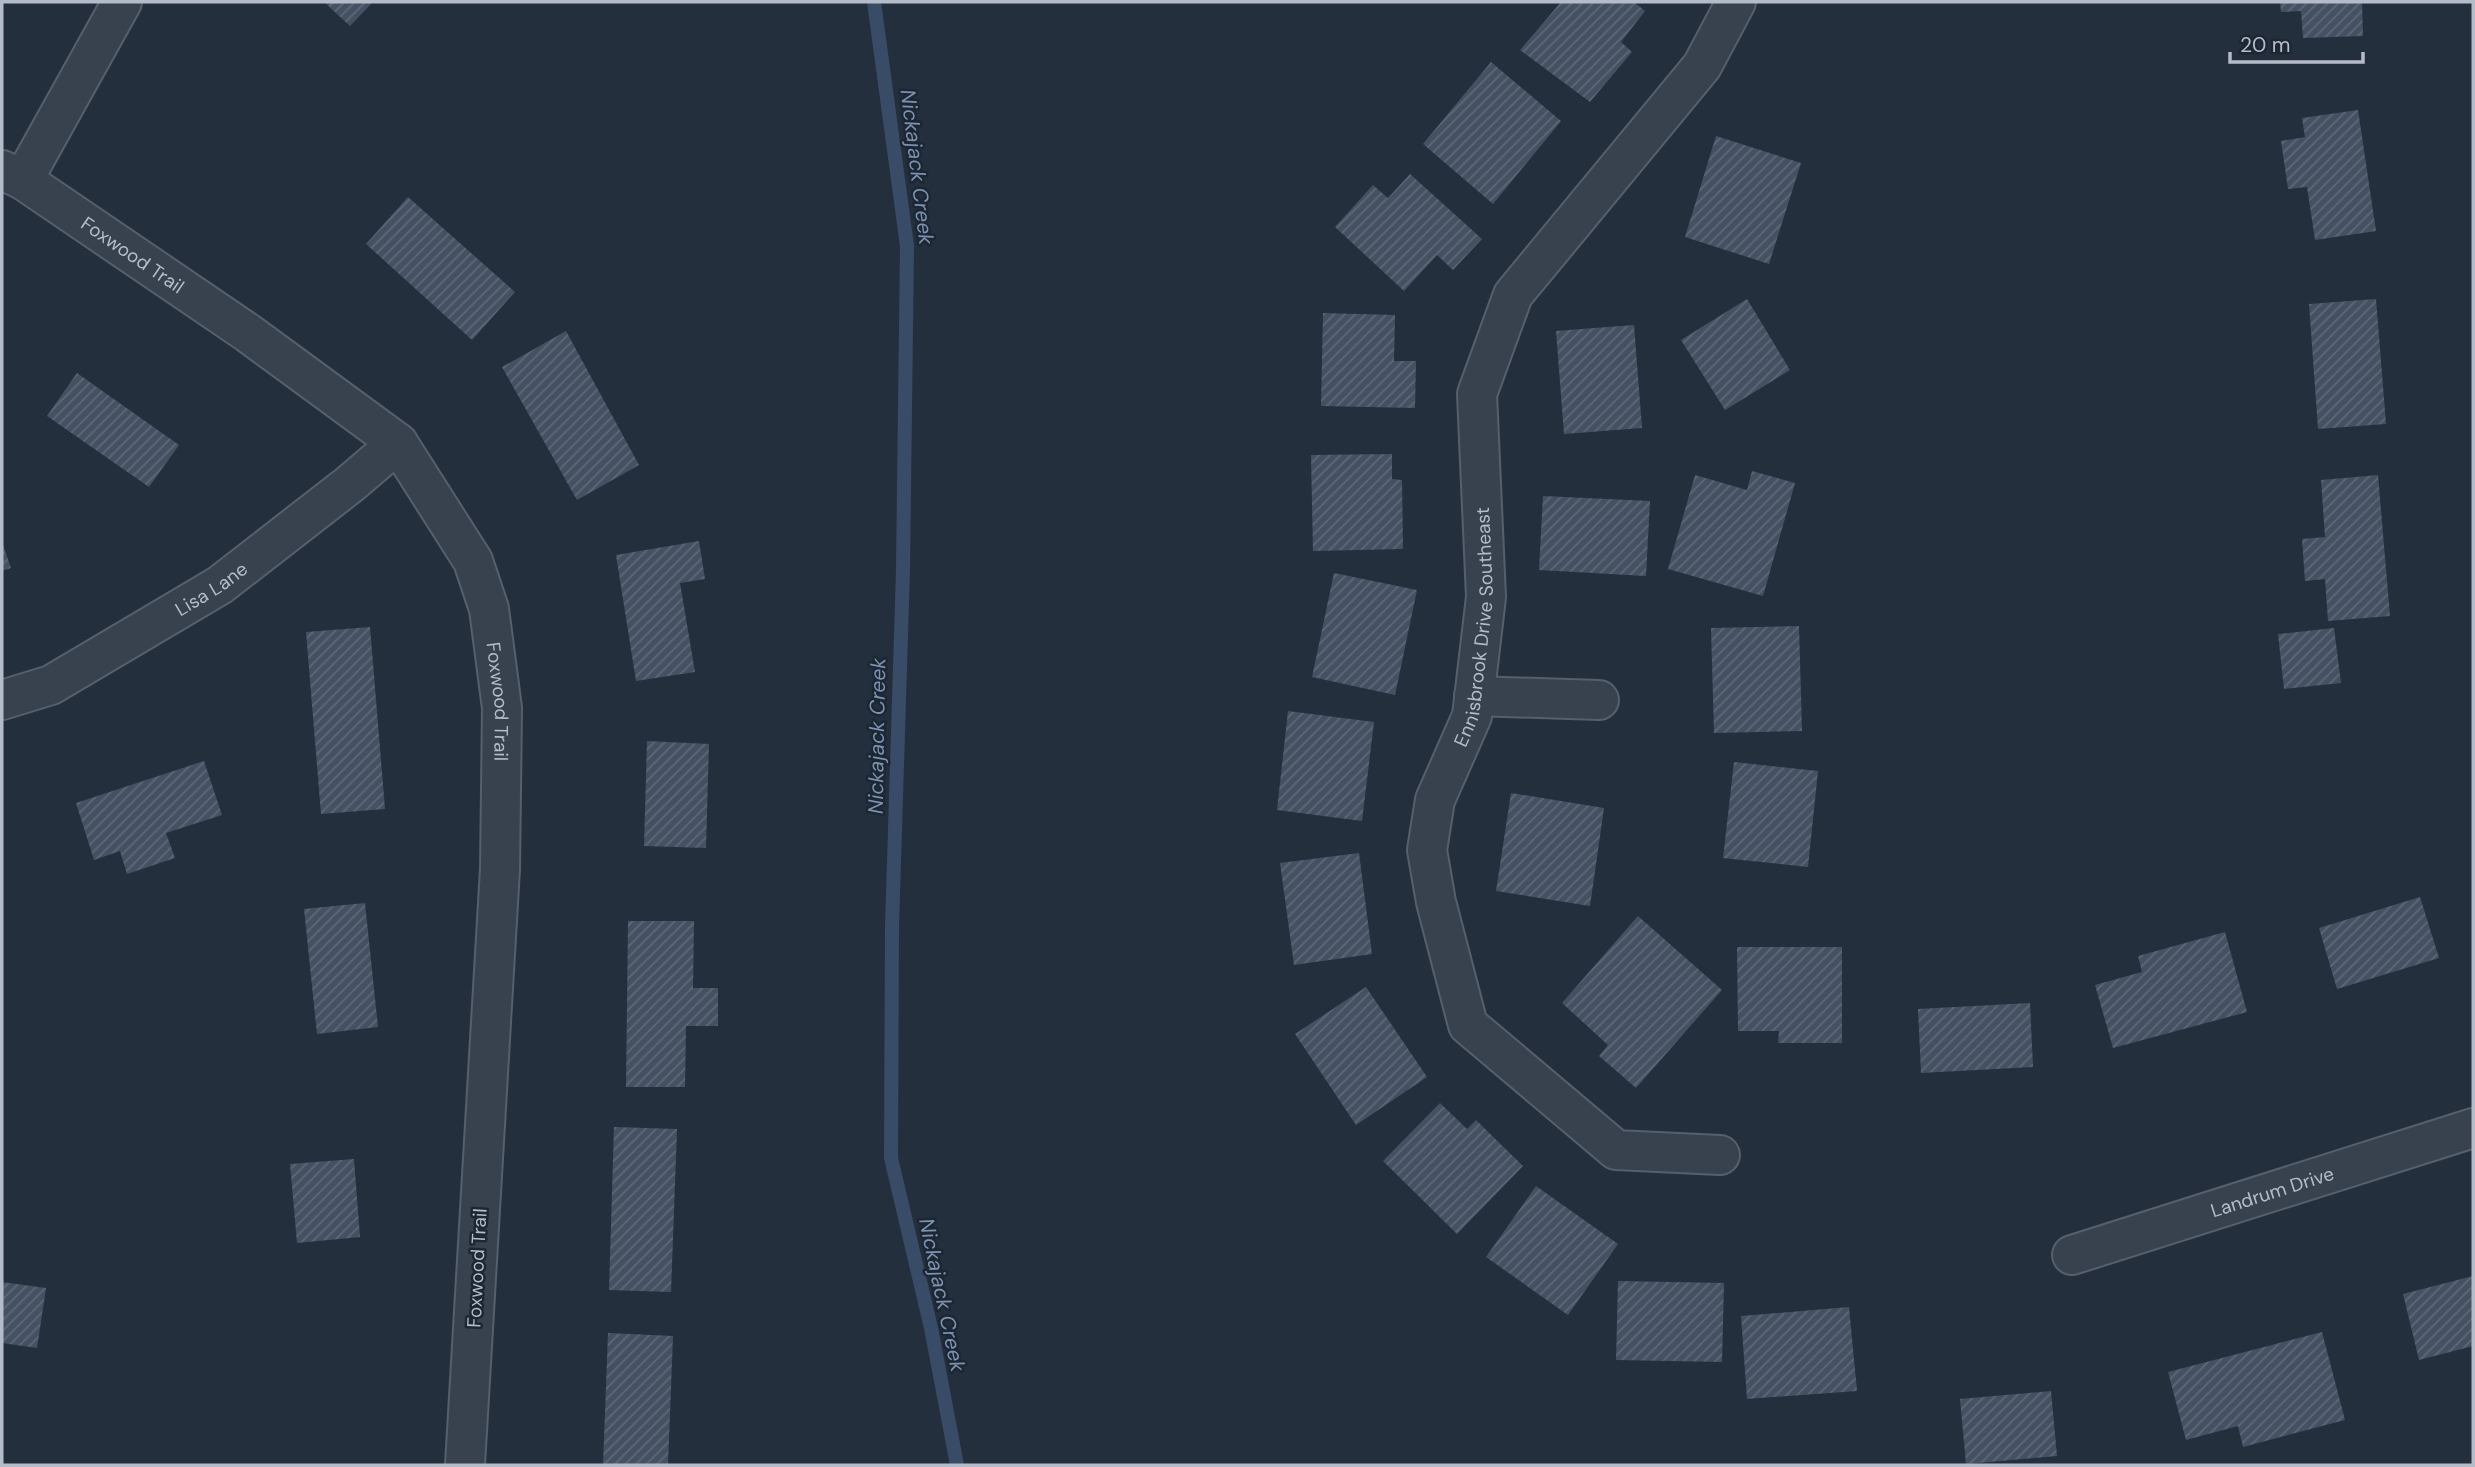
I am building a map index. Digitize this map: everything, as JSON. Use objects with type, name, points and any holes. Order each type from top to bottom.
[{"type":"street","points":[[12,175],[122,2]]},
{"type":"street","name":"Ennisbrook Drive Southeast","points":[[1720,1155],[1616,1150],[1468,1025],[1436,902],[1427,850],[1435,800],[1472,716],[1486,597],[1477,394],[1513,295],[1702,65],[1736,2]]},
{"type":"street","name":"Foxwood Trail","points":[[12,175],[248,333],[398,443],[473,561],[489,609],[502,708],[500,869],[465,1465]]},
{"type":"street","name":"Lisa Lane","points":[[2,701],[51,685],[220,585],[350,484],[398,443]]},
{"type":"street","points":[[1474,696],[1599,700]]},
{"type":"street","name":"Landrum Drive","points":[[2072,1255],[2473,1128]]},
{"type":"building","points":[[324,2],[373,2],[350,26]]},
{"type":"building","points":[[1561,2],[1634,2],[1645,11],[1621,42],[1632,52],[1590,102],[1520,50]]},
{"type":"building","points":[[2280,2],[2362,2],[2363,36],[2303,38],[2301,11],[2281,12]]},
{"type":"building","points":[[1491,62],[1561,121],[1493,204],[1423,144]]},
{"type":"building","points":[[2358,110],[2376,231],[2315,240],[2307,187],[2288,189],[2281,141],[2305,137],[2302,118]]},
{"type":"building","points":[[1716,136],[1801,163],[1769,264],[1685,237]]},
{"type":"building","points":[[1410,174],[1482,239],[1453,270],[1437,255],[1404,291],[1335,227],[1373,185],[1388,198]]},
{"type":"building","points":[[408,197],[515,292],[472,340],[366,244]]},
{"type":"building","points":[[1747,299],[1790,370],[1725,410],[1681,340]]},
{"type":"building","points":[[2376,299],[2386,424],[2318,429],[2309,304]]},
{"type":"building","points":[[1323,313],[1395,315],[1394,361],[1416,361],[1415,408],[1321,406]]},
{"type":"building","points":[[1634,325],[1642,428],[1564,434],[1556,331]]},
{"type":"building","points":[[566,331],[639,465],[577,500],[502,367]]},
{"type":"building","points":[[77,373],[179,445],[149,487],[47,416]]},
{"type":"building","points":[[1392,454],[1392,479],[1402,480],[1403,549],[1313,551],[1311,455]]},
{"type":"building","points":[[1752,471],[1795,483],[1763,596],[1668,569],[1695,475],[1747,490]]},
{"type":"building","points":[[2378,475],[2390,616],[2328,621],[2325,579],[2305,581],[2302,539],[2325,537],[2321,480]]},
{"type":"building","points":[[1543,496],[1650,501],[1646,576],[1539,570]]},
{"type":"building","points":[[699,541],[705,579],[680,583],[695,672],[636,681],[616,555]]},
{"type":"building","points":[[2,542],[11,568],[2,571]]},
{"type":"building","points":[[1334,573],[1417,590],[1395,695],[1312,677]]},
{"type":"building","points":[[1799,626],[1802,731],[1714,733],[1711,628]]},
{"type":"building","points":[[370,627],[385,809],[321,814],[306,632]]},
{"type":"building","points":[[2334,628],[2341,683],[2284,689],[2278,634]]},
{"type":"building","points":[[1288,711],[1374,722],[1362,821],[1277,810]]},
{"type":"building","points":[[647,741],[709,744],[706,848],[644,846]]},
{"type":"building","points":[[204,761],[222,815],[166,833],[175,858],[127,874],[120,851],[94,860],[76,803]]},
{"type":"building","points":[[1734,762],[1818,771],[1808,867],[1723,858]]},
{"type":"building","points":[[1511,793],[1604,808],[1590,906],[1496,891]]},
{"type":"building","points":[[1359,853],[1372,954],[1294,965],[1280,863]]},
{"type":"building","points":[[2420,897],[2439,958],[2337,989],[2319,928]]},
{"type":"building","points":[[365,903],[378,1027],[317,1034],[304,909]]},
{"type":"building","points":[[1638,916],[1722,990],[1636,1088],[1599,1056],[1608,1045],[1562,1003]]},
{"type":"building","points":[[628,921],[694,921],[693,988],[718,988],[718,1026],[686,1026],[685,1087],[626,1087]]},
{"type":"building","points":[[2225,932],[2247,1012],[2113,1048],[2095,985],[2142,972],[2138,956]]},
{"type":"building","points":[[1737,947],[1842,947],[1842,1043],[1778,1043],[1779,1031],[1738,1031]]},
{"type":"building","points":[[1366,987],[1427,1077],[1356,1125],[1295,1034]]},
{"type":"building","points":[[2030,1003],[2033,1067],[1921,1073],[1918,1009]]},
{"type":"building","points":[[1440,1103],[1467,1129],[1476,1120],[1523,1166],[1457,1234],[1383,1161]]},
{"type":"building","points":[[614,1127],[677,1129],[671,1292],[609,1290]]},
{"type":"building","points":[[354,1159],[360,1237],[297,1243],[290,1164]]},
{"type":"building","points":[[1536,1186],[1618,1244],[1568,1315],[1486,1257]]},
{"type":"building","points":[[2473,1276],[2473,1346],[2419,1360],[2403,1294]]},
{"type":"building","points":[[1618,1281],[1724,1283],[1722,1362],[1616,1360]]},
{"type":"building","points":[[2,1282],[46,1288],[37,1348],[2,1343]]},
{"type":"building","points":[[1849,1307],[1857,1391],[1747,1399],[1741,1316]]},
{"type":"building","points":[[2322,1332],[2345,1420],[2243,1447],[2238,1426],[2186,1440],[2168,1372]]},
{"type":"building","points":[[608,1333],[673,1336],[668,1465],[603,1465]]},
{"type":"building","points":[[2051,1391],[2057,1456],[1966,1464],[1960,1399]]},
{"type":"waterway","name":"Nickajack Creek","points":[[874,2],[907,246],[903,570],[892,927],[891,1158],[931,1328],[957,1465]]}]
